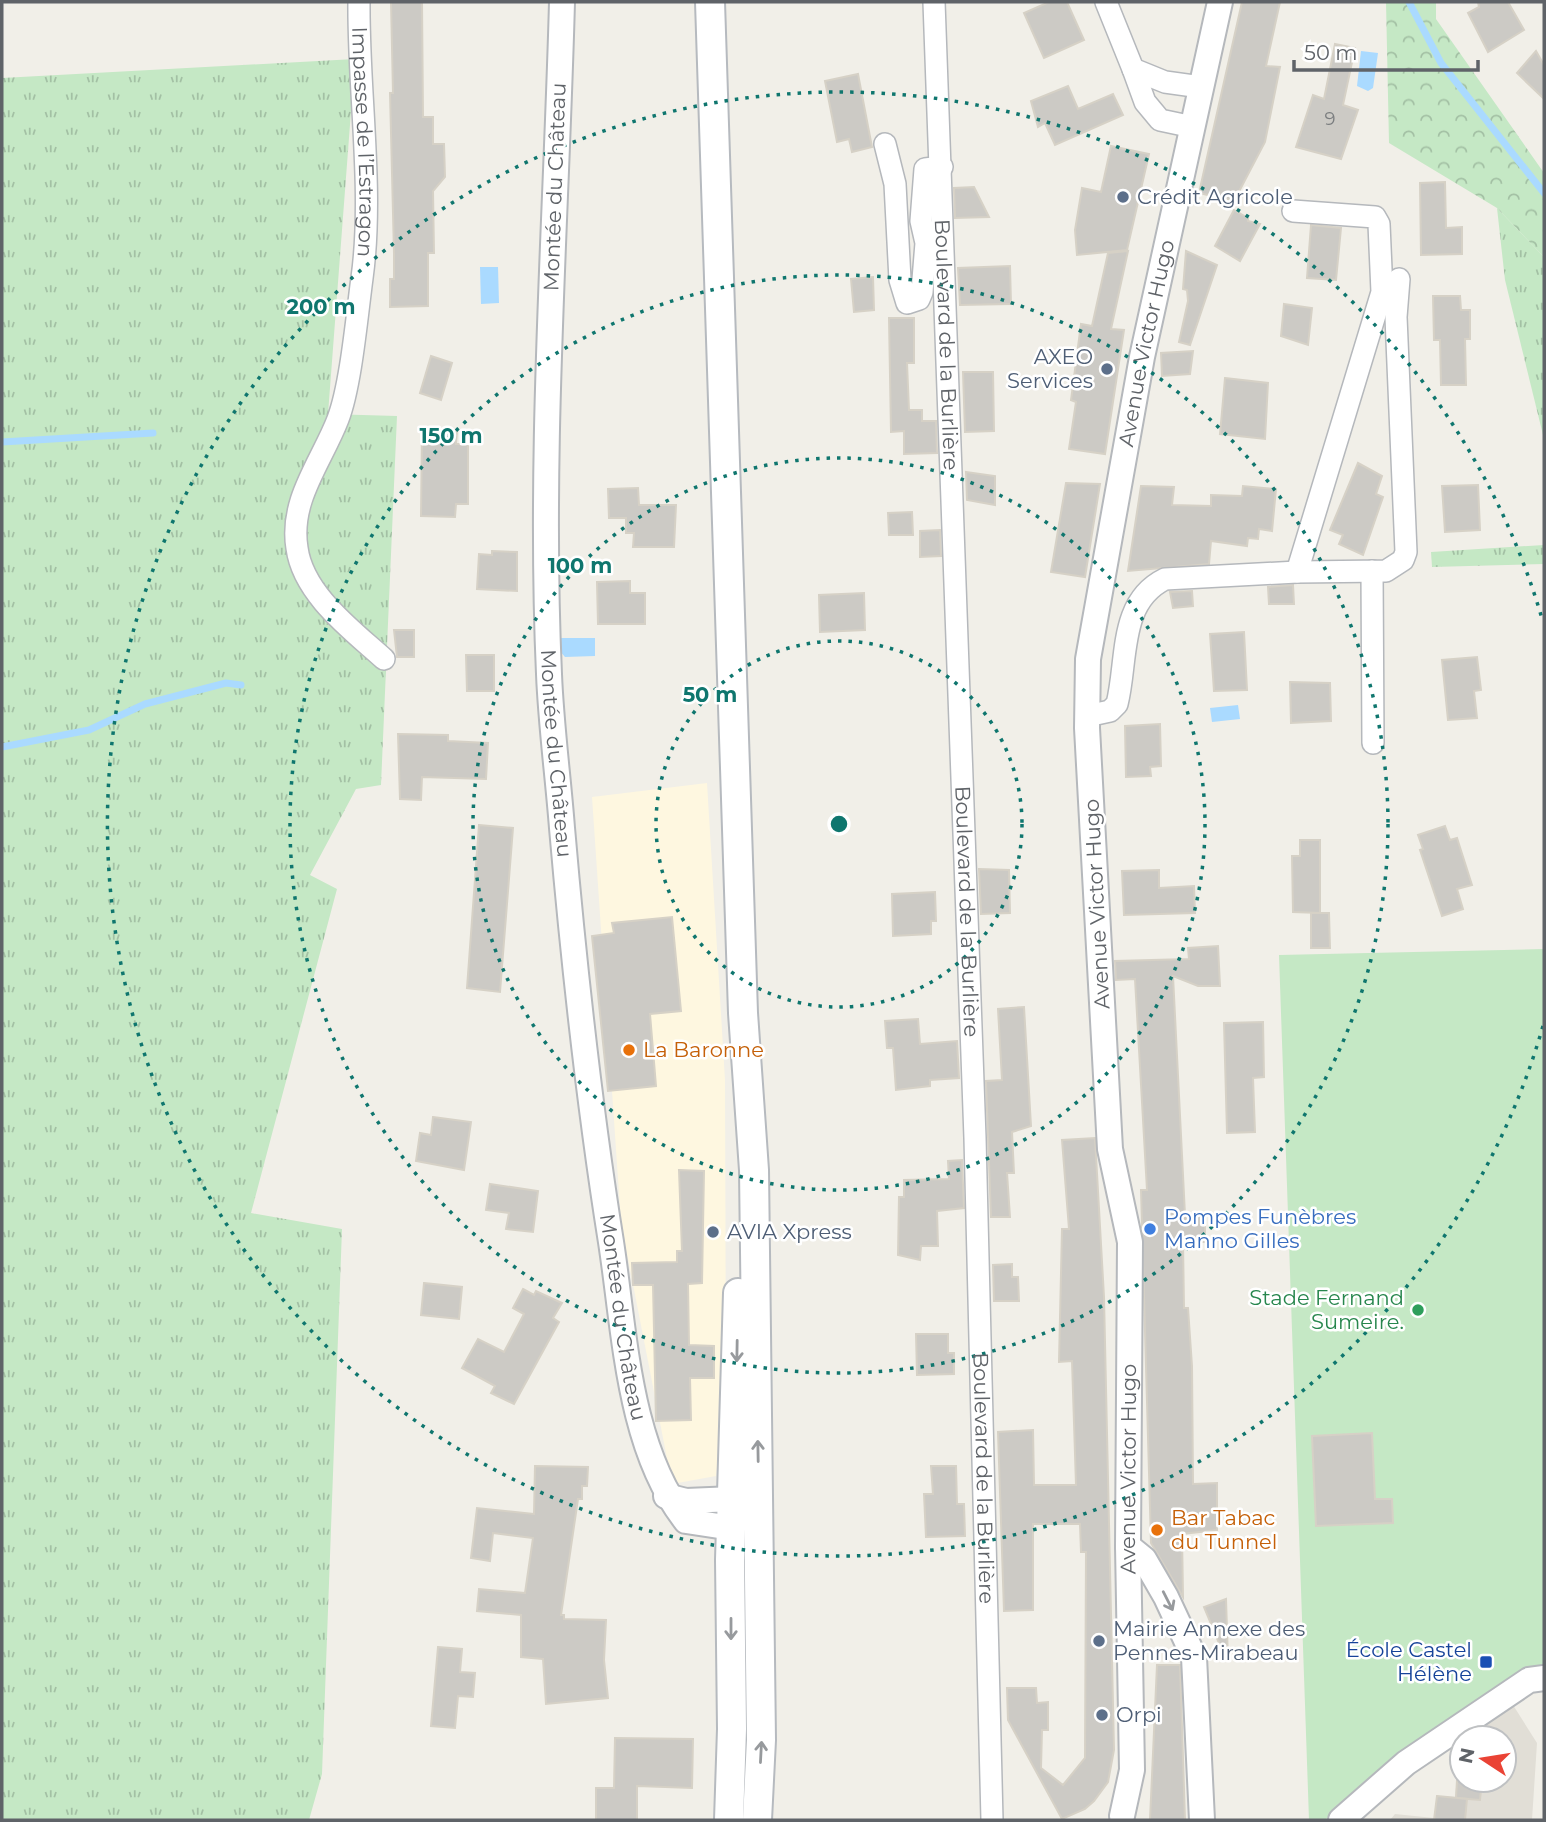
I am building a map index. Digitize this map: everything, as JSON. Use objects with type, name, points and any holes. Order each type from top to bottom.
[{"type":"main road","points":[[710,2],[743,1013],[740,1509],[729,1820]]},
{"type":"main road","points":[[740,1509],[757,1567],[761,1740],[757,1820]]},
{"type":"street","name":"Impasse de l’Estragon","points":[[359,2],[365,230],[362,276],[339,417],[298,507],[297,549],[308,578],[338,617],[384,659]]},
{"type":"street","name":"Montée du Château","points":[[562,2],[547,418],[549,676],[570,929],[600,1170],[643,1440],[666,1496],[740,1509]]},
{"type":"street","name":"Boulevard de la Burlière","points":[[934,2],[975,1138],[992,1820]]},
{"type":"street","points":[[1106,2],[1145,102],[1160,120],[1194,127]]},
{"type":"street","name":"Avenue Victor Hugo","points":[[1122,1819],[1132,1770],[1128,1546],[1130,1242],[1110,1149],[1087,716],[1088,659],[1142,357],[1220,2]]},
{"type":"street","points":[[1133,69],[1165,82],[1201,88]]},
{"type":"street","points":[[885,144],[895,184],[900,280],[907,303],[919,299],[922,292],[926,243],[921,221],[925,169],[942,167]]},
{"type":"street","points":[[1293,211],[1375,217],[1379,224],[1382,292],[1297,572]]},
{"type":"street","points":[[1087,716],[1110,711],[1117,704],[1131,617],[1141,597],[1164,579],[1372,571],[1395,568],[1403,560],[1406,552],[1396,317],[1399,279]]},
{"type":"street","points":[[1372,571],[1373,743]]},
{"type":"street","points":[[1128,1546],[1144,1559],[1166,1597],[1194,1657],[1202,1820]]},
{"type":"street","points":[[1341,1820],[1406,1763],[1529,1680],[1544,1678]]},
{"type":"shaded area","points":[[707,783],[725,1080],[726,1390],[716,1476],[672,1484],[621,1223],[592,797]]},
{"type":"shaded area","points":[[1513,1705],[1537,1743],[1532,1820],[1390,1820],[1395,1814],[1434,1818],[1437,1796],[1518,1794],[1518,1724],[1485,1724]]},
{"type":"green space","points":[[1386,2],[1436,2],[1436,19],[1544,173],[1544,257],[1497,208],[1389,143]]},
{"type":"green space","points":[[355,59],[328,414],[397,416],[381,785],[356,789],[310,875],[337,889],[251,1213],[342,1229],[322,1774],[309,1820],[2,1820],[2,78]]},
{"type":"green space","points":[[1497,208],[1544,257],[1544,439],[1505,280]]},
{"type":"green space","points":[[1544,545],[1544,564],[1432,567],[1431,552]]},
{"type":"green space","name":"Stade Fernand Sumeire.","points":[[1544,949],[1544,1664],[1493,1689],[1396,1754],[1325,1820],[1309,1820],[1279,955]]},
{"type":"water","points":[[1361,51],[1378,53],[1373,88],[1368,91],[1357,86]]},
{"type":"water","points":[[480,267],[498,267],[499,303],[481,304]]},
{"type":"water","points":[[559,638],[595,638],[595,656],[565,657],[559,650]]},
{"type":"water","points":[[1238,705],[1240,719],[1212,722],[1210,708]]},
{"type":"building","points":[[391,2],[422,2],[423,117],[433,117],[433,144],[444,144],[445,177],[433,191],[434,253],[428,253],[428,306],[390,307],[390,279],[394,279]]},
{"type":"building","points":[[1049,2],[1067,2],[1084,40],[1044,58],[1024,13]]},
{"type":"building","points":[[1242,2],[1280,2],[1266,66],[1280,67],[1265,142],[1234,201],[1199,193]]},
{"type":"building","points":[[1478,2],[1508,2],[1524,30],[1488,52],[1468,13],[1479,7]]},
{"type":"building","points":[[1335,44],[1355,48],[1343,105],[1358,110],[1341,159],[1296,147],[1313,95],[1324,99]]},
{"type":"building","points":[[1536,51],[1544,65],[1544,99],[1517,73]]},
{"type":"building","points":[[858,74],[872,147],[852,152],[849,139],[837,142],[825,81]]},
{"type":"building","points":[[1068,86],[1078,109],[1113,94],[1123,115],[1055,145],[1045,123],[1038,127],[1031,101]]},
{"type":"building","name":"Crédit Agricole","points":[[1111,146],[1149,154],[1127,250],[1077,255],[1075,230],[1082,188],[1101,192]]},
{"type":"building","points":[[1445,182],[1446,228],[1462,227],[1462,254],[1421,255],[1420,183]]},
{"type":"building","points":[[974,187],[989,217],[955,218],[954,188]]},
{"type":"building","points":[[1234,210],[1248,218],[1248,221],[1260,224],[1240,261],[1215,246]]},
{"type":"building","points":[[1311,225],[1341,228],[1336,280],[1307,278]]},
{"type":"building","points":[[1128,251],[1111,329],[1124,330],[1105,454],[1069,449],[1076,402],[1071,400],[1081,324],[1092,326],[1108,253]]},
{"type":"building","points":[[1186,251],[1217,265],[1190,345],[1179,342],[1188,301],[1187,290],[1183,289]]},
{"type":"building","points":[[1010,266],[1011,304],[960,305],[958,268]]},
{"type":"building","points":[[873,277],[874,310],[854,312],[851,279]]},
{"type":"building","points":[[1433,296],[1460,296],[1461,310],[1470,310],[1470,339],[1465,339],[1466,385],[1441,385],[1440,340],[1434,340]]},
{"type":"building","points":[[1284,304],[1312,308],[1308,345],[1281,336]]},
{"type":"building","points":[[889,318],[914,318],[914,363],[907,363],[909,410],[922,410],[922,421],[936,421],[937,453],[904,454],[904,431],[891,432]]},
{"type":"building","points":[[1193,351],[1190,374],[1162,376],[1161,353]]},
{"type":"building","points":[[431,356],[452,363],[441,400],[420,393]]},
{"type":"building","points":[[963,372],[993,372],[994,431],[965,432]]},
{"type":"building","points":[[1225,378],[1268,383],[1265,439],[1220,434]]},
{"type":"building","points":[[422,431],[457,431],[456,444],[468,444],[468,504],[456,504],[455,517],[421,516]]},
{"type":"building","points":[[1358,463],[1382,476],[1376,494],[1383,497],[1363,555],[1339,544],[1343,535],[1330,530]]},
{"type":"building","points":[[966,472],[995,476],[995,505],[967,500]]},
{"type":"building","points":[[1066,483],[1100,484],[1085,577],[1051,572]]},
{"type":"building","points":[[1478,485],[1480,530],[1445,532],[1442,486]]},
{"type":"building","points":[[1141,486],[1174,487],[1172,505],[1211,506],[1211,495],[1242,496],[1243,486],[1276,489],[1272,531],[1259,529],[1258,539],[1248,538],[1247,546],[1211,541],[1209,564],[1128,571]]},
{"type":"building","points":[[638,488],[639,505],[676,505],[674,547],[633,547],[634,533],[626,533],[626,518],[609,518],[608,489]]},
{"type":"building","points":[[912,512],[913,535],[889,535],[888,513]]},
{"type":"building","points":[[940,530],[941,556],[920,557],[920,531]]},
{"type":"building","points":[[492,551],[517,552],[517,591],[477,589],[479,554],[492,555]]},
{"type":"building","points":[[630,581],[630,593],[645,593],[645,624],[598,624],[597,582]]},
{"type":"building","points":[[1293,585],[1294,604],[1269,604],[1268,587]]},
{"type":"building","points":[[1192,591],[1193,606],[1173,608],[1170,592]]},
{"type":"building","points":[[864,593],[865,630],[820,632],[819,595]]},
{"type":"building","points":[[394,630],[414,630],[414,657],[397,657]]},
{"type":"building","points":[[1244,632],[1247,690],[1214,691],[1210,634]]},
{"type":"building","points":[[466,655],[494,655],[494,691],[467,691]]},
{"type":"building","points":[[1477,657],[1481,690],[1474,691],[1477,718],[1448,720],[1442,660]]},
{"type":"building","points":[[1290,682],[1330,683],[1331,721],[1291,723]]},
{"type":"building","points":[[1160,724],[1161,766],[1150,767],[1151,776],[1126,777],[1125,726]]},
{"type":"building","points":[[398,734],[448,735],[448,741],[488,743],[486,779],[422,777],[421,800],[400,799]]},
{"type":"building","points":[[479,825],[513,828],[500,992],[467,988]]},
{"type":"building","points":[[1445,826],[1450,840],[1457,838],[1472,885],[1457,889],[1463,909],[1442,916],[1420,850],[1423,849],[1418,835]]},
{"type":"building","points":[[1300,840],[1320,840],[1320,913],[1293,912],[1292,856],[1300,856]]},
{"type":"building","points":[[979,869],[1009,870],[1010,913],[981,914]]},
{"type":"building","points":[[1159,870],[1159,888],[1194,886],[1195,913],[1124,915],[1122,871]]},
{"type":"building","points":[[935,892],[936,921],[931,921],[931,934],[893,936],[892,894]]},
{"type":"building","points":[[1311,913],[1329,913],[1330,948],[1311,948]]},
{"type":"building","points":[[672,917],[681,1011],[650,1014],[656,1086],[608,1091],[592,936],[614,933],[612,923]]},
{"type":"building","points":[[1218,946],[1220,986],[1198,986],[1173,976],[1185,1215],[1205,1214],[1205,1242],[1183,1242],[1184,1308],[1188,1308],[1192,1366],[1193,1484],[1217,1483],[1217,1530],[1182,1534],[1183,1597],[1151,1543],[1141,1190],[1147,1190],[1135,979],[1116,980],[1115,961],[1189,959],[1188,948]]},
{"type":"building","points":[[1024,1007],[1031,1126],[1012,1132],[1014,1173],[1007,1173],[1010,1217],[991,1217],[986,1081],[1002,1080],[998,1009]]},
{"type":"building","points":[[918,1019],[920,1044],[957,1041],[959,1078],[930,1080],[930,1086],[896,1090],[893,1048],[887,1048],[885,1021]]},
{"type":"building","points":[[1263,1022],[1264,1077],[1253,1078],[1255,1132],[1227,1133],[1224,1023]]},
{"type":"building","points":[[433,1117],[471,1122],[464,1170],[416,1161],[420,1133],[431,1135]]},
{"type":"building","points":[[1095,1138],[1104,1297],[1114,1750],[1108,1782],[1094,1801],[1085,1809],[1062,1819],[1008,1720],[1007,1688],[1036,1688],[1037,1703],[1048,1702],[1048,1730],[1042,1730],[1041,1768],[1063,1785],[1085,1758],[1086,1552],[1081,1552],[1080,1524],[1033,1524],[1033,1610],[1004,1611],[998,1432],[1033,1430],[1034,1485],[1076,1485],[1072,1361],[1059,1362],[1062,1229],[1069,1229],[1062,1140]]},
{"type":"building","points":[[962,1160],[964,1208],[937,1211],[938,1246],[921,1246],[920,1260],[898,1255],[899,1197],[904,1197],[904,1180],[949,1179],[948,1161]]},
{"type":"building","points":[[679,1170],[704,1171],[702,1283],[688,1284],[689,1345],[714,1346],[714,1378],[690,1378],[691,1420],[656,1421],[653,1285],[633,1285],[632,1263],[677,1262],[677,1251],[682,1251]]},
{"type":"building","points":[[490,1184],[538,1191],[533,1232],[506,1229],[509,1213],[486,1210]]},
{"type":"building","points":[[1012,1264],[1012,1277],[1018,1277],[1019,1301],[994,1301],[993,1265]]},
{"type":"building","points":[[424,1283],[462,1287],[459,1319],[421,1315]]},
{"type":"building","points":[[523,1289],[534,1295],[536,1291],[562,1303],[553,1318],[559,1322],[514,1404],[491,1393],[495,1386],[462,1368],[478,1339],[504,1352],[524,1314],[513,1308]]},
{"type":"building","points":[[916,1334],[948,1334],[948,1353],[954,1353],[954,1374],[917,1375]]},
{"type":"building","points":[[1372,1433],[1375,1499],[1392,1499],[1393,1523],[1316,1526],[1312,1436]]},
{"type":"building","points":[[535,1466],[588,1467],[587,1486],[582,1486],[582,1499],[578,1499],[561,1615],[564,1615],[564,1619],[606,1620],[604,1660],[608,1698],[546,1704],[543,1659],[521,1657],[521,1615],[477,1611],[479,1589],[525,1593],[533,1538],[493,1533],[490,1561],[471,1558],[477,1508],[534,1514]]},
{"type":"building","points":[[931,1466],[956,1466],[957,1504],[964,1504],[965,1536],[926,1537],[924,1494],[933,1494]]},
{"type":"building","points":[[1226,1599],[1228,1660],[1204,1607]]},
{"type":"building","points":[[438,1647],[462,1649],[460,1672],[475,1673],[473,1697],[458,1696],[455,1728],[431,1726]]},
{"type":"building","points":[[1157,1665],[1180,1665],[1185,1820],[1150,1820]]},
{"type":"building","points":[[615,1738],[693,1739],[692,1788],[637,1786],[637,1820],[596,1820],[596,1788],[614,1788]]},
{"type":"building","points":[[1456,1794],[1481,1794],[1480,1800],[1456,1798]]},
{"type":"building","points":[[1437,1796],[1467,1799],[1465,1820],[1434,1820]]},
{"type":"waterway","points":[[1409,2],[1441,63],[1544,193]]},
{"type":"waterway","points":[[2,442],[153,433]]},
{"type":"waterway","points":[[2,747],[89,730],[145,704],[226,683],[241,685]]},
{"type":"place","name":"Crédit Agricole","points":[[1123,197]]},
{"type":"place","name":"AXEO Services","points":[[1107,369]]},
{"type":"place","name":"La Baronne","points":[[629,1050]]},
{"type":"place","name":"Pompes Funèbres Manno Gilles","points":[[1150,1229]]},
{"type":"place","name":"AVIA Xpress","points":[[713,1232]]},
{"type":"place","name":"Stade Fernand Sumeire.","points":[[1418,1310]]},
{"type":"place","name":"Bar Tabac du Tunnel","points":[[1157,1530]]},
{"type":"place","name":"Mairie Annexe des Pennes-Mirabeau","points":[[1099,1641]]},
{"type":"place","name":"École Castel Hélène","points":[[1486,1662]]},
{"type":"place","name":"Orpi","points":[[1102,1715]]}]
